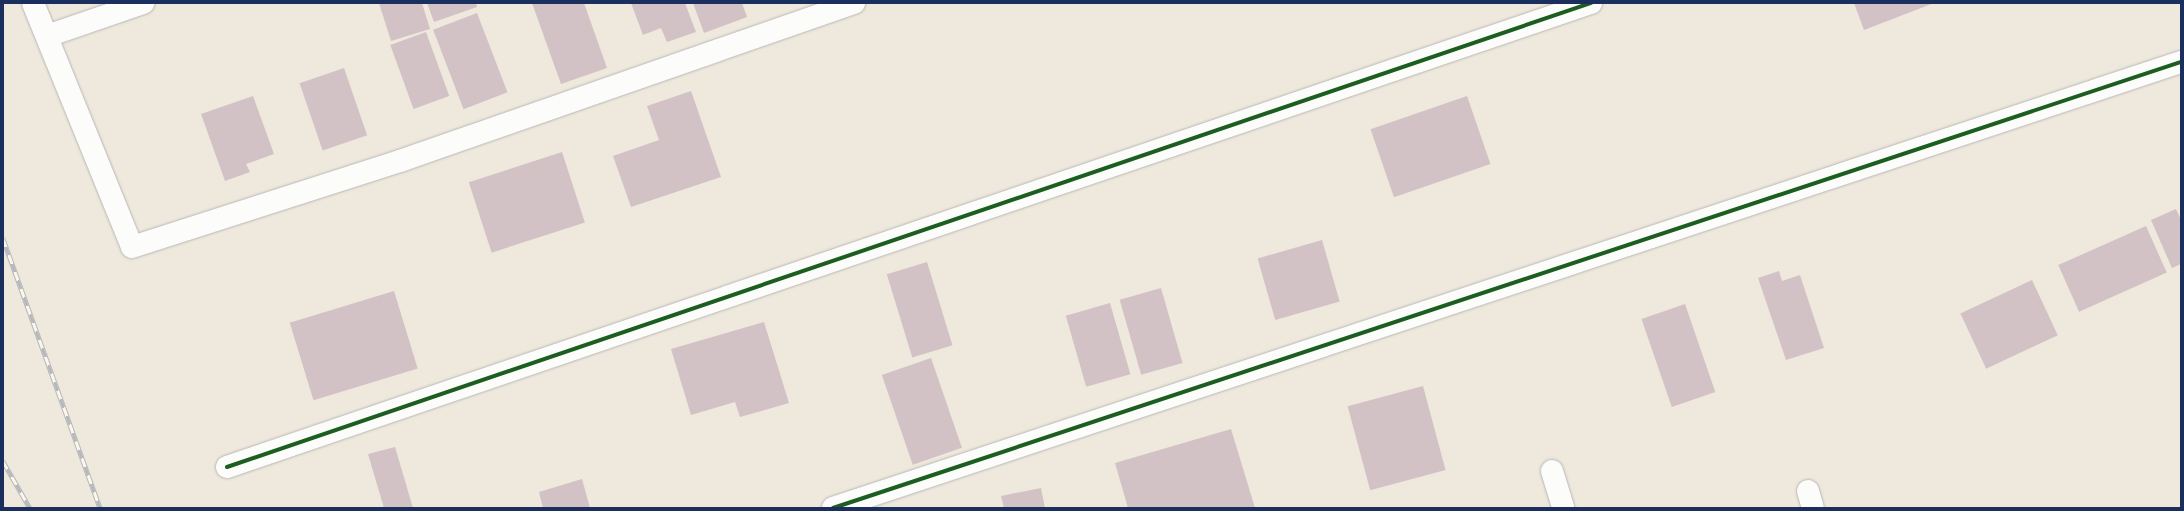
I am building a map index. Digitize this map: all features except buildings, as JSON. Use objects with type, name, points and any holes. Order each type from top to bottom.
[{"type":"street","points":[[33,3],[132,247],[400,161],[854,3]]},
{"type":"street","points":[[47,36],[143,3]]},
{"type":"street","points":[[227,467],[1591,3]]},
{"type":"street","points":[[833,508],[2181,62]]},
{"type":"street","points":[[1552,471],[1563,508]]},
{"type":"railway","points":[[3,238],[100,508]]},
{"type":"railway","points":[[3,461],[30,508]]},
{"type":"cycle path","points":[[227,467],[1591,3]]},
{"type":"cycle path","points":[[833,508],[2181,62]]}]
